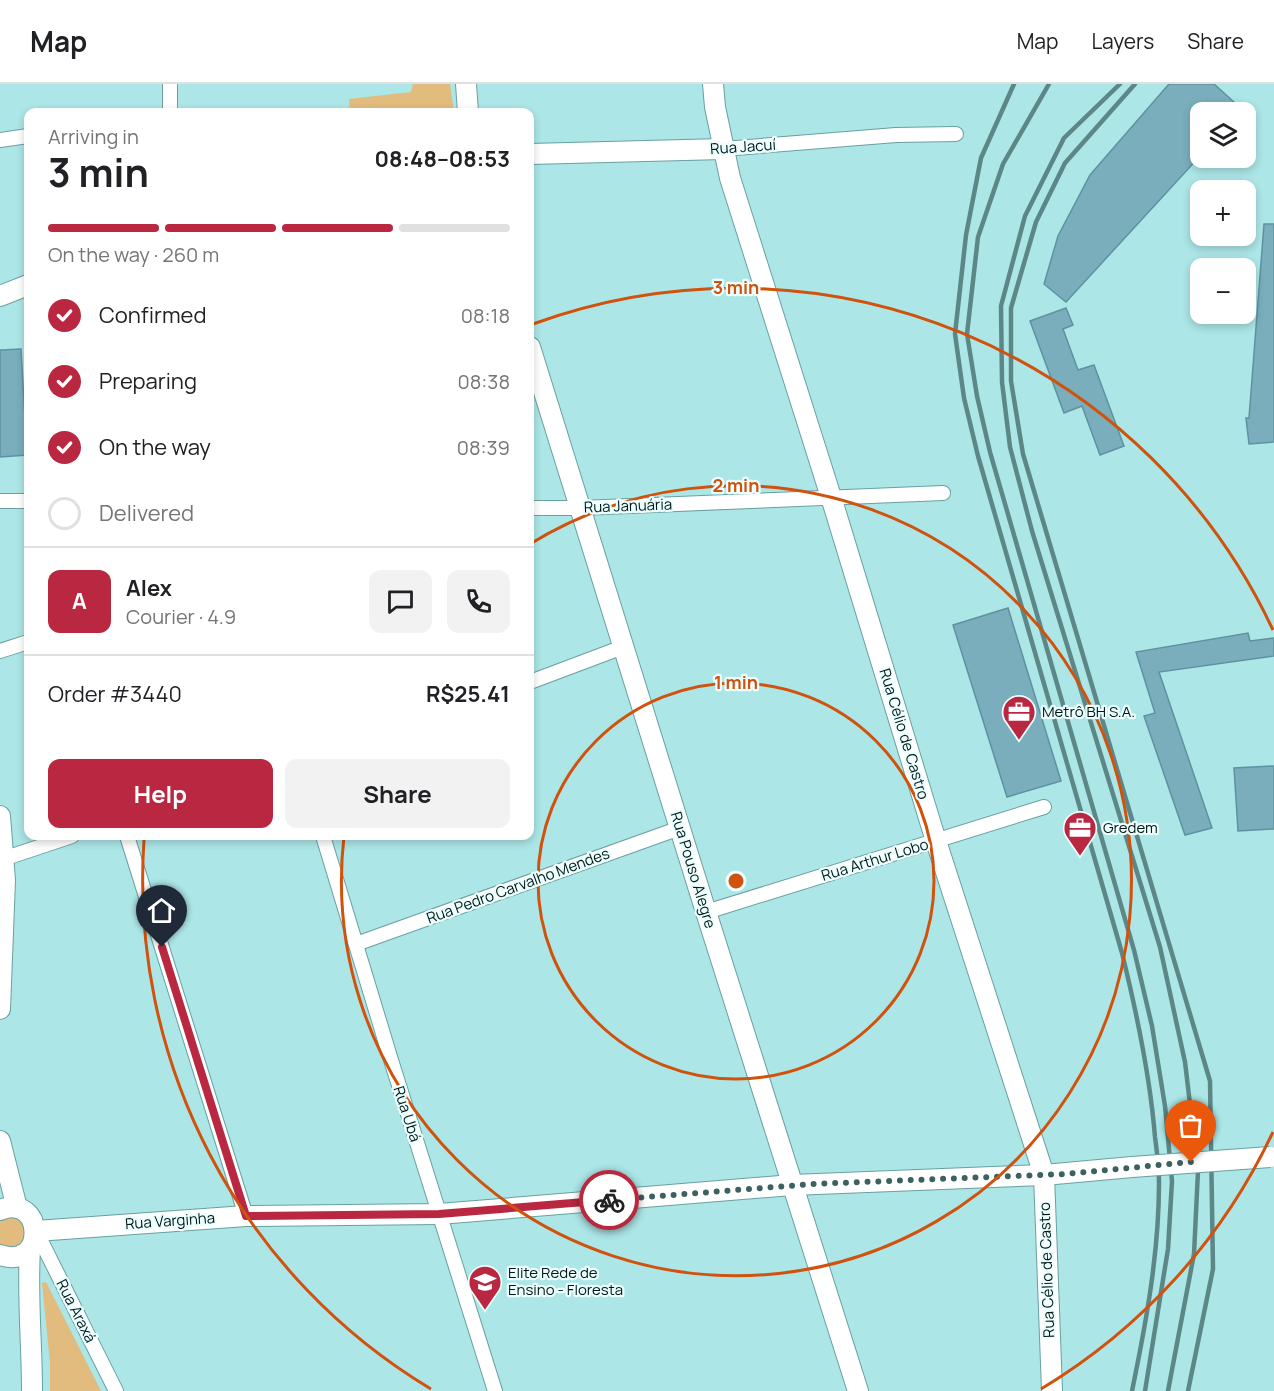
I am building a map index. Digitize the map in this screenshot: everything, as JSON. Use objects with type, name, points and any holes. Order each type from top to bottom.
[{"type":"street","points":[[170,84],[170,108]]},
{"type":"street","points":[[466,84],[468,108]]},
{"type":"street","name":"Rua Célio de Castro","points":[[713,84],[730,178],[936,841],[1044,1175],[1052,1391]]},
{"type":"street","name":"Rua Jacuí","points":[[534,154],[723,149],[896,135],[956,134]]},
{"type":"street","points":[[0,140],[24,137]]},
{"type":"street","points":[[0,296],[24,287]]},
{"type":"street","name":"Rua Pouso Alegre","points":[[534,361],[705,912],[858,1391]]},
{"type":"street","name":"Rua Januária","points":[[534,508],[943,494]]},
{"type":"street","points":[[0,501],[24,501]]},
{"type":"street","points":[[0,651],[24,643]]},
{"type":"street","points":[[534,680],[623,647]]},
{"type":"street","name":"Rua Arthur Lobo","points":[[705,912],[1044,807]]},
{"type":"street","points":[[0,816],[2,859],[0,1009]]},
{"type":"street","name":"Rua Pedro Carvalho Mendes","points":[[357,944],[680,828]]},
{"type":"street","points":[[2,859],[60,840]]},
{"type":"street","points":[[128,840],[246,1216]]},
{"type":"street","name":"Rua Ubá","points":[[324,840],[495,1391]]},
{"type":"street","points":[[0,1140],[5,1206],[30,1217],[20,1248],[15,1286],[24,1321],[30,1328],[32,1391]]},
{"type":"street","name":"Rua Varginha","points":[[20,1248],[246,1216],[439,1214],[792,1185],[1044,1175],[1272,1157]]},
{"type":"street","name":"Rua Araxá","points":[[20,1248],[116,1391]]},
{"type":"shaded area","points":[[413,84],[450,84],[453,108],[350,108],[349,99],[411,92]]},
{"type":"shaded area","points":[[12,1213],[28,1224],[24,1247],[0,1249],[0,1217]]},
{"type":"shaded area","points":[[46,1282],[101,1391],[50,1391],[50,1363],[42,1283]]},
{"type":"building","points":[[1169,84],[1214,84],[1234,102],[1190,102],[1190,167],[1066,302],[1044,284],[1058,236],[1090,175]]},
{"type":"building","points":[[1264,224],[1274,224],[1274,442],[1249,444],[1246,418],[1249,418]]},
{"type":"building","points":[[1066,308],[1073,325],[1063,329],[1078,370],[1094,365],[1124,446],[1100,455],[1082,406],[1064,413],[1030,321]]},
{"type":"building","points":[[21,349],[24,455],[0,457],[0,350]]},
{"type":"building","name":"Metrô BH S.A.","points":[[1008,608],[1061,781],[1007,797],[953,625]]},
{"type":"building","points":[[1248,633],[1250,641],[1274,638],[1274,656],[1159,672],[1212,828],[1185,835],[1144,716],[1155,713],[1136,652]]},
{"type":"building","points":[[1274,766],[1274,829],[1238,831],[1234,768]]},
{"type":"railway","points":[[1014,84],[981,158],[966,235],[955,334],[964,398],[978,456],[1122,953],[1146,1068],[1158,1166],[1157,1235],[1151,1288],[1132,1391]]},
{"type":"railway","points":[[1049,84],[1003,164],[978,237],[967,334],[977,396],[990,452],[1134,950],[1152,1026],[1165,1106],[1172,1181],[1168,1249],[1145,1391]]},
{"type":"railway","points":[[1120,84],[1064,138],[1025,216],[1001,306],[1002,382],[1010,447],[1032,531],[1160,947],[1185,1062],[1198,1171],[1194,1254],[1168,1391]]},
{"type":"railway","points":[[1135,84],[1065,163],[1036,222],[1011,308],[1011,381],[1023,454],[1210,1081],[1213,1269],[1188,1391]]},
{"type":"way so far","points":[[609,1200],[813,1184],[1065,1174],[1191,1162]]},
{"type":"place","name":"Metrô BH S.A.","points":[[1019,741]]},
{"type":"place","name":"Gredem","points":[[1080,857]]},
{"type":"place","name":"Elite Rede de Ensino - Floresta","points":[[485,1311]]},
{"type":"route","points":[[162,947],[246,1216],[439,1214],[609,1200]]}]
